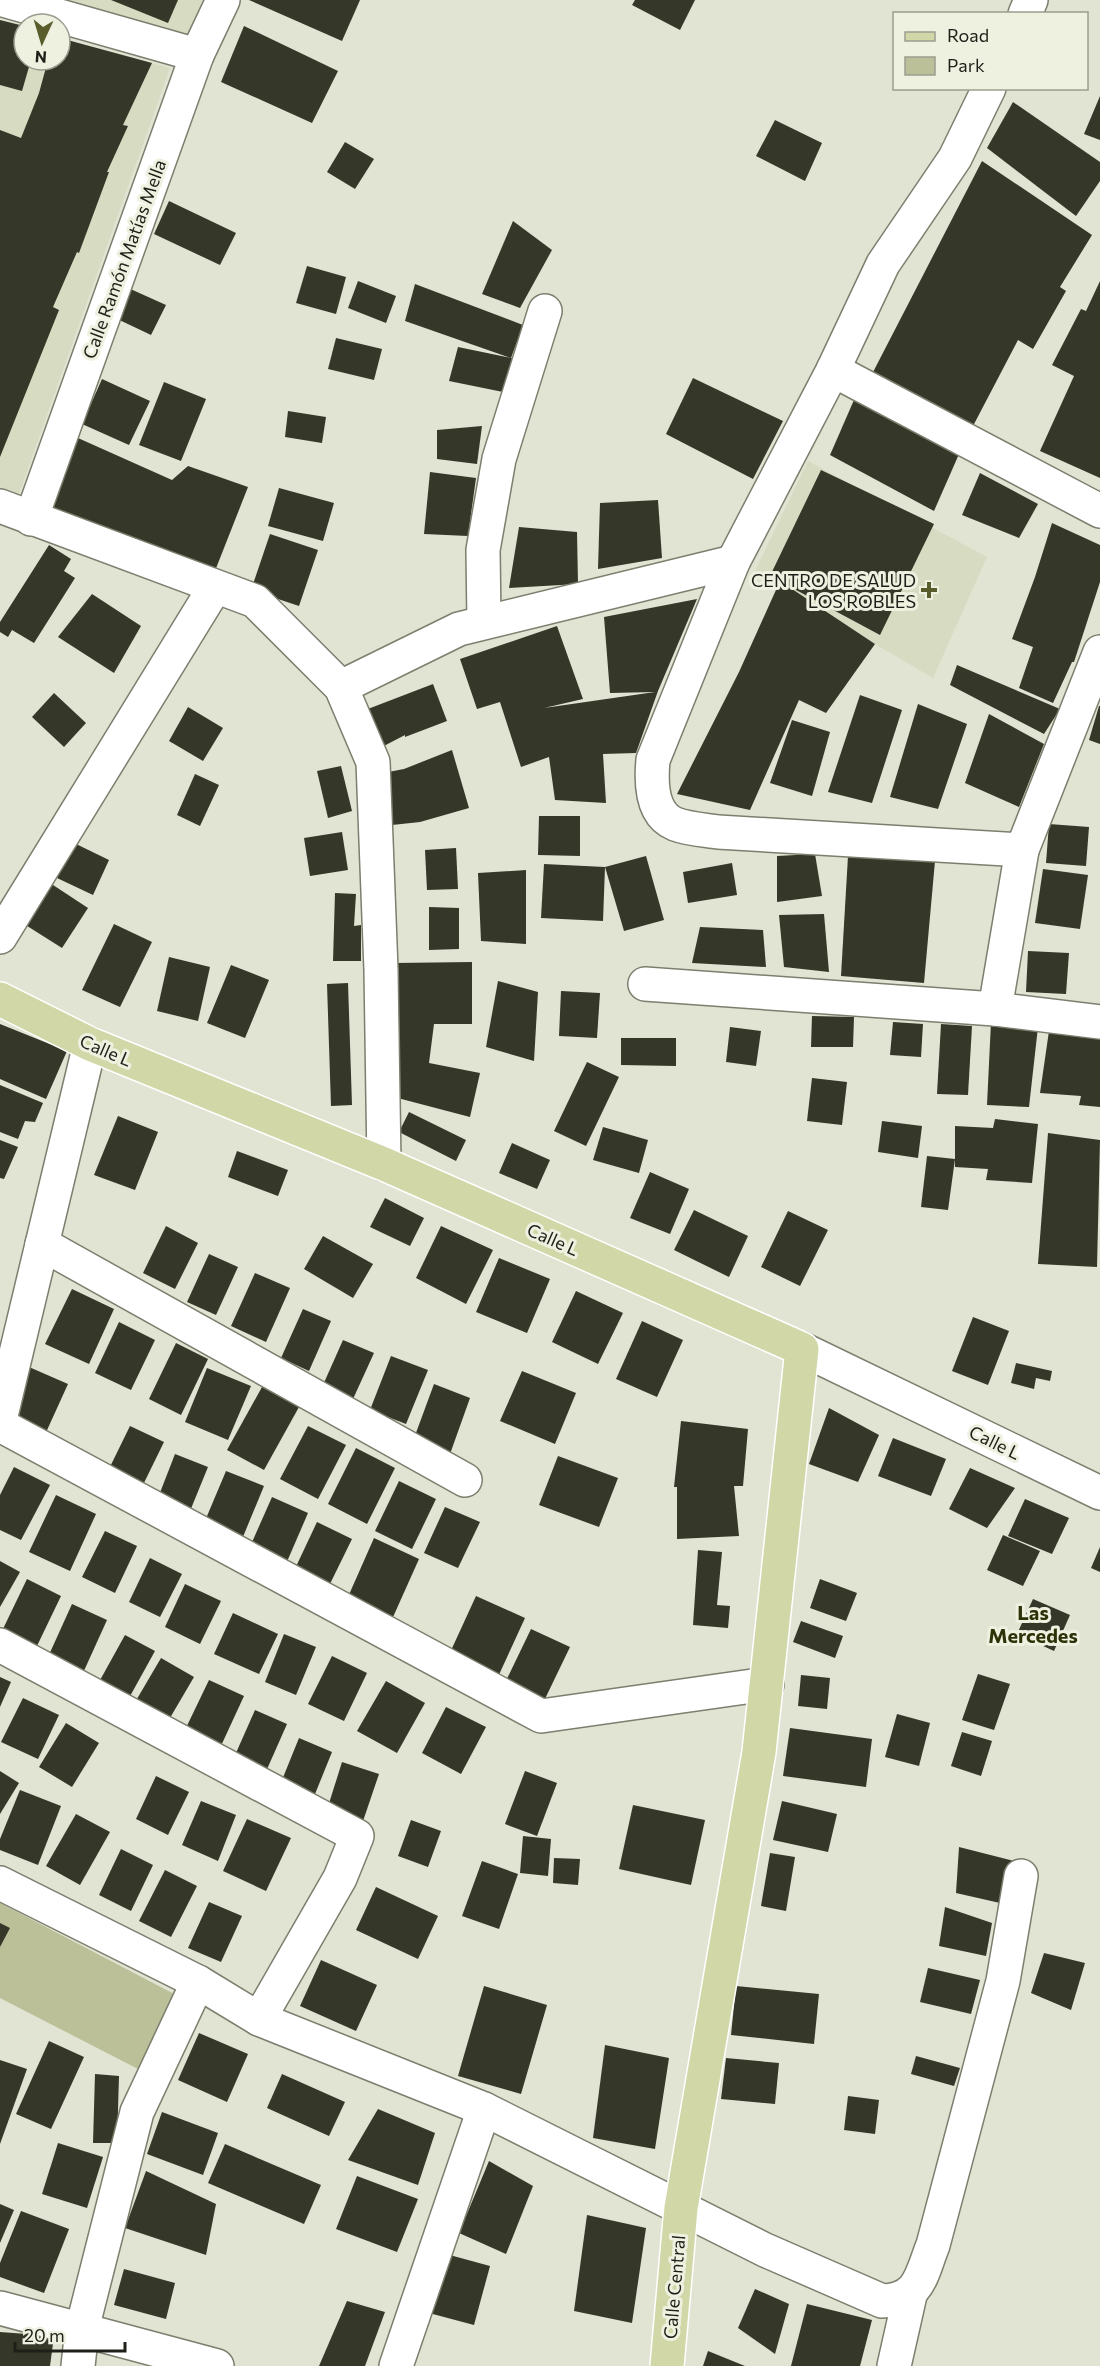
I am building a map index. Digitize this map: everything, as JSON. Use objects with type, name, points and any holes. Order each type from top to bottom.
[{"type":"main road","name":"Calle L","points":[[0,999],[90,1044],[384,1164],[802,1349]]},
{"type":"main road","name":"Calle Central","points":[[667,2366],[681,2208],[759,1752],[802,1349]]},
{"type":"street","points":[[3,0],[197,55]]},
{"type":"street","name":"Calle Ramón Matías Mella","points":[[32,519],[197,55],[223,0]]},
{"type":"street","points":[[988,90],[956,158],[883,264],[833,370],[734,562],[652,760],[650,783],[658,809],[674,824],[718,832],[1022,850]]},
{"type":"street","points":[[484,622],[483,550],[499,459],[544,311]]},
{"type":"street","points":[[833,370],[1100,511]]},
{"type":"street","points":[[0,506],[255,602],[341,687],[373,762],[381,970],[384,1164]]},
{"type":"street","points":[[341,687],[459,629],[734,562]]},
{"type":"street","points":[[0,937],[215,587]]},
{"type":"street","points":[[995,1009],[1022,850],[1100,652]]},
{"type":"street","points":[[645,984],[995,1009],[1100,1022]]},
{"type":"street","points":[[0,1420],[90,1044]]},
{"type":"street","points":[[42,1244],[465,1480]]},
{"type":"street","name":"Calle L","points":[[802,1349],[1100,1493]]},
{"type":"street","points":[[0,1425],[541,1716],[767,1684]]},
{"type":"street","points":[[0,1645],[357,1836],[340,1878],[259,2019]]},
{"type":"street","points":[[894,2366],[910,2295],[933,2245],[1003,1981],[1021,1876]]},
{"type":"street","points":[[0,1883],[198,1982],[259,2019],[484,2109],[765,2250],[882,2301],[898,2301],[910,2295]]},
{"type":"street","points":[[78,2366],[82,2329],[137,2112],[198,1982]]},
{"type":"street","points":[[396,2366],[484,2109]]},
{"type":"street","points":[[0,2308],[217,2366]]},
{"type":"shaded area","points":[[36,0],[213,0],[193,43]]},
{"type":"shaded area","points":[[0,21],[12,40],[12,72],[72,72],[72,41],[170,68],[19,494],[0,487]]},
{"type":"shaded area","points":[[808,461],[987,557],[933,678],[754,573]]},
{"type":"green space","points":[[0,1903],[176,1995],[138,2069],[0,1998]]},
{"type":"building","points":[[111,0],[178,0],[168,23]]},
{"type":"building","points":[[249,0],[360,0],[342,41]]},
{"type":"building","points":[[635,0],[695,0],[680,30],[632,5]]},
{"type":"building","points":[[0,20],[12,23],[12,72],[28,72],[22,91],[0,85]]},
{"type":"building","points":[[244,26],[338,71],[312,123],[221,82]]},
{"type":"building","points":[[72,41],[152,63],[123,125],[128,126],[107,172],[109,172],[79,253],[77,252],[53,307],[59,310],[0,457],[0,130],[21,138],[45,72],[72,72]]},
{"type":"building","points":[[1100,96],[1100,140],[1084,134]]},
{"type":"building","points":[[1013,102],[1100,162],[1100,181],[1076,216],[987,148]]},
{"type":"building","points":[[775,120],[822,143],[805,181],[756,156]]},
{"type":"building","points":[[345,142],[374,159],[355,189],[327,172]]},
{"type":"building","points":[[982,161],[1092,235],[1060,287],[1066,291],[1033,349],[1018,340],[973,426],[871,376]]},
{"type":"building","points":[[169,201],[236,233],[220,265],[154,234]]},
{"type":"building","points":[[513,221],[552,250],[520,308],[482,294]]},
{"type":"building","points":[[307,266],[346,277],[336,314],[296,303]]},
{"type":"building","points":[[358,281],[396,296],[386,323],[348,308]]},
{"type":"building","points":[[1100,281],[1100,478],[1040,451],[1074,376],[1052,365],[1081,309],[1086,311]]},
{"type":"building","points":[[415,284],[523,325],[511,358],[405,321]]},
{"type":"building","points":[[126,287],[166,305],[151,335],[111,316]]},
{"type":"building","points":[[336,338],[382,349],[374,380],[328,369]]},
{"type":"building","points":[[458,347],[514,358],[503,392],[449,381]]},
{"type":"building","points":[[693,378],[783,421],[753,479],[666,434]]},
{"type":"building","points":[[102,379],[150,401],[129,445],[82,424]]},
{"type":"building","points":[[164,382],[206,399],[181,461],[139,445]]},
{"type":"building","points":[[854,400],[959,454],[934,511],[830,455]]},
{"type":"building","points":[[288,411],[326,417],[322,443],[285,437]]},
{"type":"building","points":[[482,426],[477,464],[437,459],[437,430]]},
{"type":"building","points":[[69,434],[172,480],[188,466],[248,487],[213,576],[43,510]]},
{"type":"building","points":[[821,470],[934,524],[880,635],[783,583],[875,644],[826,713],[799,700],[750,810],[677,794],[739,672],[780,581],[770,576]]},
{"type":"building","points":[[430,472],[476,478],[468,536],[424,534]]},
{"type":"building","points":[[980,473],[1038,504],[1019,538],[962,515]]},
{"type":"building","points":[[279,488],[334,503],[323,541],[268,526]]},
{"type":"building","points":[[658,500],[662,558],[598,569],[600,503]]},
{"type":"building","points":[[1052,523],[1100,545],[1100,582],[1074,662],[1053,703],[1019,688],[1033,647],[1012,639]]},
{"type":"building","points":[[519,527],[577,532],[578,584],[509,588]]},
{"type":"building","points":[[270,534],[318,550],[299,606],[251,590]]},
{"type":"building","points":[[49,545],[71,559],[64,571],[75,578],[34,643],[12,630],[8,637],[0,632],[0,622]]},
{"type":"building","points":[[92,594],[141,626],[114,673],[58,637]]},
{"type":"building","points":[[697,599],[658,691],[636,753],[603,754],[606,803],[555,800],[549,757],[521,767],[500,702],[477,709],[460,659],[557,626],[583,699],[544,708],[655,692],[610,693],[604,617]]},
{"type":"building","points":[[957,665],[1060,709],[1044,734],[950,685]]},
{"type":"building","points":[[433,684],[447,721],[405,737],[405,735],[378,749],[360,712]]},
{"type":"building","points":[[54,693],[86,723],[64,747],[32,717]]},
{"type":"building","points":[[860,695],[902,710],[872,803],[828,792]]},
{"type":"building","points":[[918,704],[967,724],[938,809],[890,797]]},
{"type":"building","points":[[1100,706],[1100,744],[1089,740]]},
{"type":"building","points":[[188,707],[223,728],[203,761],[169,741]]},
{"type":"building","points":[[989,714],[1044,744],[1019,807],[965,783]]},
{"type":"building","points":[[792,720],[830,732],[812,796],[770,783]]},
{"type":"building","points":[[452,750],[469,808],[420,822],[392,825],[383,773],[404,769]]},
{"type":"building","points":[[341,766],[352,811],[328,818],[317,771]]},
{"type":"building","points":[[195,774],[219,785],[200,826],[177,815]]},
{"type":"building","points":[[539,816],[580,816],[580,856],[538,855]]},
{"type":"building","points":[[1049,824],[1089,827],[1086,866],[1046,863]]},
{"type":"building","points":[[342,832],[348,870],[310,876],[304,838]]},
{"type":"building","points":[[74,843],[109,860],[93,895],[57,878]]},
{"type":"building","points":[[456,848],[458,889],[427,890],[425,850]]},
{"type":"building","points":[[815,854],[822,896],[777,902],[777,856]]},
{"type":"building","points":[[646,856],[664,920],[624,931],[605,867]]},
{"type":"building","points":[[848,856],[935,861],[924,983],[841,976]]},
{"type":"building","points":[[732,863],[737,895],[688,903],[683,872]]},
{"type":"building","points":[[544,864],[605,867],[603,921],[541,918]]},
{"type":"building","points":[[1043,869],[1088,875],[1080,929],[1035,923]]},
{"type":"building","points":[[526,870],[526,944],[481,941],[478,873]]},
{"type":"building","points":[[50,883],[88,908],[62,948],[24,924]]},
{"type":"building","points":[[335,893],[356,894],[354,926],[361,925],[361,961],[333,961]]},
{"type":"building","points":[[429,907],[459,908],[459,949],[429,950]]},
{"type":"building","points":[[824,914],[829,972],[784,967],[779,915]]},
{"type":"building","points":[[114,924],[152,942],[120,1007],[82,990]]},
{"type":"building","points":[[700,927],[763,930],[766,967],[692,963]]},
{"type":"building","points":[[1028,951],[1069,953],[1066,994],[1026,992]]},
{"type":"building","points":[[169,957],[210,967],[198,1021],[157,1011]]},
{"type":"building","points":[[472,962],[472,1024],[434,1024],[429,1063],[480,1073],[470,1117],[390,1096],[394,963]]},
{"type":"building","points":[[231,965],[269,980],[245,1038],[207,1023]]},
{"type":"building","points":[[498,981],[538,992],[534,1061],[486,1047]]},
{"type":"building","points":[[348,983],[352,1105],[331,1106],[327,984]]},
{"type":"building","points":[[561,991],[600,993],[597,1038],[559,1036]]},
{"type":"building","points":[[812,1016],[854,1017],[853,1047],[811,1047]]},
{"type":"building","points":[[893,1022],[923,1024],[921,1057],[890,1055]]},
{"type":"building","points":[[991,1022],[1038,1027],[1029,1107],[987,1105]]},
{"type":"building","points":[[0,1024],[67,1051],[46,1099],[0,1079]]},
{"type":"building","points":[[941,1024],[972,1026],[968,1095],[937,1094]]},
{"type":"building","points":[[730,1027],[761,1031],[756,1066],[726,1062]]},
{"type":"building","points":[[1088,1030],[1100,1032],[1100,1107],[1079,1105],[1081,1096],[1040,1093],[1049,1031],[1087,1038]]},
{"type":"building","points":[[621,1038],[676,1038],[676,1066],[621,1065]]},
{"type":"building","points":[[587,1062],[619,1077],[586,1146],[554,1131]]},
{"type":"building","points":[[812,1078],[847,1082],[842,1125],[807,1121]]},
{"type":"building","points":[[0,1085],[43,1103],[35,1122],[25,1121],[18,1139],[0,1132]]},
{"type":"building","points":[[409,1112],[466,1140],[456,1161],[399,1132]]},
{"type":"building","points":[[118,1116],[158,1132],[135,1190],[94,1175]]},
{"type":"building","points":[[995,1119],[1038,1124],[1032,1183],[986,1180],[988,1169],[955,1167],[955,1126],[993,1128]]},
{"type":"building","points":[[882,1121],[922,1126],[918,1158],[878,1152]]},
{"type":"building","points":[[603,1127],[648,1140],[639,1173],[593,1160]]},
{"type":"building","points":[[1048,1133],[1100,1140],[1097,1267],[1038,1264]]},
{"type":"building","points":[[0,1140],[18,1147],[4,1179],[0,1178]]},
{"type":"building","points":[[512,1143],[550,1160],[537,1189],[499,1173]]},
{"type":"building","points":[[237,1151],[288,1170],[278,1196],[228,1177]]},
{"type":"building","points":[[927,1156],[955,1159],[948,1210],[921,1207]]},
{"type":"building","points":[[650,1172],[689,1189],[670,1234],[630,1218]]},
{"type":"building","points":[[385,1198],[424,1218],[410,1246],[370,1227]]},
{"type":"building","points":[[694,1210],[748,1236],[729,1277],[674,1250]]},
{"type":"building","points":[[788,1211],[828,1230],[800,1286],[761,1267]]},
{"type":"building","points":[[166,1226],[198,1243],[175,1289],[143,1273]]},
{"type":"building","points":[[441,1226],[493,1250],[466,1304],[416,1278]]},
{"type":"building","points":[[323,1236],[373,1264],[353,1298],[304,1269]]},
{"type":"building","points":[[209,1254],[238,1267],[216,1315],[187,1302]]},
{"type":"building","points":[[499,1258],[550,1279],[527,1333],[476,1312]]},
{"type":"building","points":[[255,1273],[290,1288],[266,1342],[231,1326]]},
{"type":"building","points":[[72,1289],[114,1309],[89,1364],[45,1344]]},
{"type":"building","points":[[576,1291],[623,1313],[598,1364],[552,1342]]},
{"type":"building","points":[[303,1309],[331,1321],[309,1371],[281,1358]]},
{"type":"building","points":[[973,1317],[1009,1331],[988,1385],[952,1371]]},
{"type":"building","points":[[642,1321],[683,1340],[657,1397],[616,1379]]},
{"type":"building","points":[[119,1322],[155,1340],[131,1390],[95,1373]]},
{"type":"building","points":[[343,1340],[374,1353],[353,1399],[323,1385]]},
{"type":"building","points":[[176,1343],[208,1359],[181,1415],[149,1399]]},
{"type":"building","points":[[391,1356],[428,1370],[406,1424],[370,1410]]},
{"type":"building","points":[[1016,1363],[1052,1371],[1050,1381],[1036,1378],[1034,1389],[1011,1383]]},
{"type":"building","points":[[29,1367],[68,1384],[43,1439],[5,1421]]},
{"type":"building","points":[[207,1368],[251,1386],[228,1440],[185,1422]]},
{"type":"building","points":[[522,1371],[576,1393],[555,1444],[500,1421]]},
{"type":"building","points":[[434,1384],[470,1398],[450,1454],[413,1441]]},
{"type":"building","points":[[262,1387],[299,1407],[264,1470],[227,1450]]},
{"type":"building","points":[[829,1408],[879,1435],[858,1482],[809,1464]]},
{"type":"building","points":[[681,1421],[748,1429],[743,1486],[734,1486],[739,1536],[677,1539],[677,1487],[674,1487]]},
{"type":"building","points":[[130,1426],[164,1442],[140,1491],[106,1475]]},
{"type":"building","points":[[308,1426],[346,1445],[318,1499],[280,1479]]},
{"type":"building","points":[[893,1438],[946,1459],[931,1496],[878,1476]]},
{"type":"building","points":[[356,1448],[395,1468],[367,1524],[328,1504]]},
{"type":"building","points":[[175,1454],[208,1467],[188,1516],[156,1503]]},
{"type":"building","points":[[558,1456],[618,1478],[599,1527],[539,1505]]},
{"type":"building","points":[[14,1467],[50,1485],[21,1540],[0,1530],[0,1495]]},
{"type":"building","points":[[970,1468],[1015,1488],[987,1528],[949,1509]]},
{"type":"building","points":[[226,1471],[264,1486],[240,1544],[202,1528]]},
{"type":"building","points":[[399,1481],[436,1499],[412,1549],[375,1531]]},
{"type":"building","points":[[56,1495],[96,1514],[70,1571],[29,1552]]},
{"type":"building","points":[[272,1497],[308,1513],[286,1564],[249,1549]]},
{"type":"building","points":[[1025,1499],[1069,1518],[1052,1554],[1008,1536]]},
{"type":"building","points":[[445,1507],[480,1522],[458,1568],[424,1553]]},
{"type":"building","points":[[317,1522],[352,1539],[327,1590],[293,1573]]},
{"type":"building","points":[[105,1531],[137,1546],[115,1593],[82,1577]]},
{"type":"building","points":[[1003,1535],[1040,1551],[1023,1586],[987,1570]]},
{"type":"building","points":[[374,1538],[419,1559],[389,1626],[344,1606]]},
{"type":"building","points":[[1100,1547],[1100,1572],[1091,1568]]},
{"type":"building","points":[[698,1550],[722,1552],[717,1605],[730,1606],[728,1628],[693,1625]]},
{"type":"building","points":[[150,1558],[182,1574],[160,1617],[129,1602]]},
{"type":"building","points":[[0,1561],[20,1572],[0,1607]]},
{"type":"building","points":[[27,1579],[61,1596],[36,1648],[2,1631]]},
{"type":"building","points":[[820,1579],[857,1593],[846,1621],[810,1608]]},
{"type":"building","points":[[185,1584],[221,1601],[200,1644],[165,1627]]},
{"type":"building","points":[[476,1596],[525,1618],[497,1679],[448,1657]]},
{"type":"building","points":[[1033,1599],[1070,1615],[1054,1651],[1017,1634]]},
{"type":"building","points":[[72,1604],[107,1620],[83,1673],[48,1657]]},
{"type":"building","points":[[233,1613],[278,1634],[259,1674],[214,1654]]},
{"type":"building","points":[[801,1621],[843,1636],[835,1658],[793,1642]]},
{"type":"building","points":[[531,1629],[570,1647],[543,1703],[504,1685]]},
{"type":"building","points":[[284,1634],[316,1647],[296,1695],[265,1682]]},
{"type":"building","points":[[125,1635],[155,1651],[129,1698],[99,1682]]},
{"type":"building","points":[[332,1656],[367,1673],[344,1721],[308,1704]]},
{"type":"building","points":[[161,1658],[194,1677],[167,1723],[134,1704]]},
{"type":"building","points":[[978,1674],[1010,1684],[994,1730],[962,1720]]},
{"type":"building","points":[[801,1675],[830,1678],[827,1709],[798,1706]]},
{"type":"building","points":[[0,1677],[11,1682],[0,1707]]},
{"type":"building","points":[[209,1680],[244,1696],[220,1748],[184,1732]]},
{"type":"building","points":[[386,1681],[425,1703],[397,1753],[357,1731]]},
{"type":"building","points":[[23,1698],[59,1715],[38,1759],[1,1742]]},
{"type":"building","points":[[446,1707],[486,1727],[461,1774],[422,1753]]},
{"type":"building","points":[[255,1710],[287,1724],[264,1776],[232,1762]]},
{"type":"building","points":[[897,1714],[930,1723],[919,1766],[885,1757]]},
{"type":"building","points":[[66,1723],[99,1743],[72,1787],[39,1767]]},
{"type":"building","points":[[790,1728],[872,1739],[866,1787],[783,1776]]},
{"type":"building","points":[[962,1732],[992,1741],[981,1776],[951,1766]]},
{"type":"building","points":[[299,1738],[332,1752],[313,1799],[280,1785]]},
{"type":"building","points":[[342,1762],[379,1774],[362,1824],[326,1813]]},
{"type":"building","points":[[0,1771],[19,1783],[0,1814]]},
{"type":"building","points":[[525,1771],[557,1783],[537,1836],[505,1824]]},
{"type":"building","points":[[156,1776],[189,1792],[168,1835],[136,1819]]},
{"type":"building","points":[[20,1790],[61,1806],[38,1865],[0,1850],[0,1839]]},
{"type":"building","points":[[201,1801],[236,1815],[218,1861],[182,1845]]},
{"type":"building","points":[[782,1801],[837,1814],[828,1852],[773,1840]]},
{"type":"building","points":[[633,1805],[705,1820],[691,1885],[619,1869]]},
{"type":"building","points":[[76,1814],[110,1832],[80,1885],[46,1866]]},
{"type":"building","points":[[247,1819],[291,1838],[266,1891],[223,1871]]},
{"type":"building","points":[[411,1820],[441,1831],[428,1867],[398,1856]]},
{"type":"building","points":[[523,1836],[551,1839],[548,1876],[520,1873]]},
{"type":"building","points":[[959,1847],[1014,1861],[1000,1903],[956,1893]]},
{"type":"building","points":[[121,1849],[153,1865],[131,1911],[99,1895]]},
{"type":"building","points":[[770,1853],[795,1857],[786,1911],[761,1906]]},
{"type":"building","points":[[554,1858],[580,1859],[578,1885],[553,1883]]},
{"type":"building","points":[[482,1861],[518,1874],[499,1929],[462,1916]]},
{"type":"building","points":[[165,1870],[197,1886],[171,1937],[139,1921]]},
{"type":"building","points":[[376,1887],[438,1916],[418,1959],[356,1930]]},
{"type":"building","points":[[209,1902],[242,1916],[221,1962],[188,1948]]},
{"type":"building","points":[[945,1907],[992,1923],[986,1956],[939,1946]]},
{"type":"building","points":[[0,1923],[10,1928],[0,1947]]},
{"type":"building","points":[[1044,1953],[1085,1963],[1071,2010],[1031,1993]]},
{"type":"building","points":[[321,1960],[377,1985],[356,2031],[300,2006]]},
{"type":"building","points":[[928,1968],[980,1980],[971,2014],[920,2002]]},
{"type":"building","points":[[484,1986],[547,2005],[521,2094],[458,2076]]},
{"type":"building","points":[[736,1986],[819,1994],[814,2044],[731,2035]]},
{"type":"building","points":[[199,2033],[248,2054],[227,2102],[178,2080]]},
{"type":"building","points":[[49,2041],[84,2057],[51,2129],[16,2114]]},
{"type":"building","points":[[605,2045],[669,2058],[655,2149],[593,2138]]},
{"type":"building","points":[[916,2056],[960,2068],[954,2086],[911,2074]]},
{"type":"building","points":[[726,2058],[779,2063],[775,2104],[721,2099]]},
{"type":"building","points":[[0,2060],[27,2069],[0,2144]]},
{"type":"building","points":[[95,2074],[119,2076],[117,2143],[93,2143]]},
{"type":"building","points":[[282,2074],[345,2102],[329,2136],[267,2108]]},
{"type":"building","points":[[848,2096],[879,2100],[875,2134],[844,2130]]},
{"type":"building","points":[[378,2109],[435,2133],[418,2185],[348,2160]]},
{"type":"building","points":[[162,2112],[218,2133],[203,2175],[147,2154]]},
{"type":"building","points":[[58,2143],[103,2157],[87,2208],[42,2194]]},
{"type":"building","points":[[225,2144],[321,2185],[304,2224],[208,2183]]},
{"type":"building","points":[[489,2161],[533,2186],[506,2254],[459,2233]]},
{"type":"building","points":[[146,2171],[216,2204],[206,2255],[125,2228]]},
{"type":"building","points":[[357,2176],[418,2199],[397,2252],[336,2229]]},
{"type":"building","points":[[0,2204],[14,2210],[0,2243]]},
{"type":"building","points":[[21,2211],[69,2229],[44,2293],[0,2277],[0,2263]]},
{"type":"building","points":[[587,2215],[646,2228],[632,2323],[574,2311]]},
{"type":"building","points":[[446,2254],[490,2266],[474,2325],[429,2313]]},
{"type":"building","points":[[124,2269],[175,2283],[166,2319],[114,2305]]},
{"type":"building","points":[[755,2289],[789,2304],[775,2354],[738,2328]]},
{"type":"building","points":[[347,2301],[385,2312],[365,2366],[319,2366]]},
{"type":"building","points":[[807,2304],[872,2320],[860,2366],[791,2366]]},
{"type":"building","points":[[0,2332],[54,2336],[50,2366],[0,2366]]},
{"type":"building","points":[[708,2351],[745,2366],[703,2366]]},
{"type":"place","name":"CENTRO DE SALUD LOS ROBLES","points":[[929,590]]},
{"type":"district","name":"Las Mercedes","points":[[1033,1624]]}]
